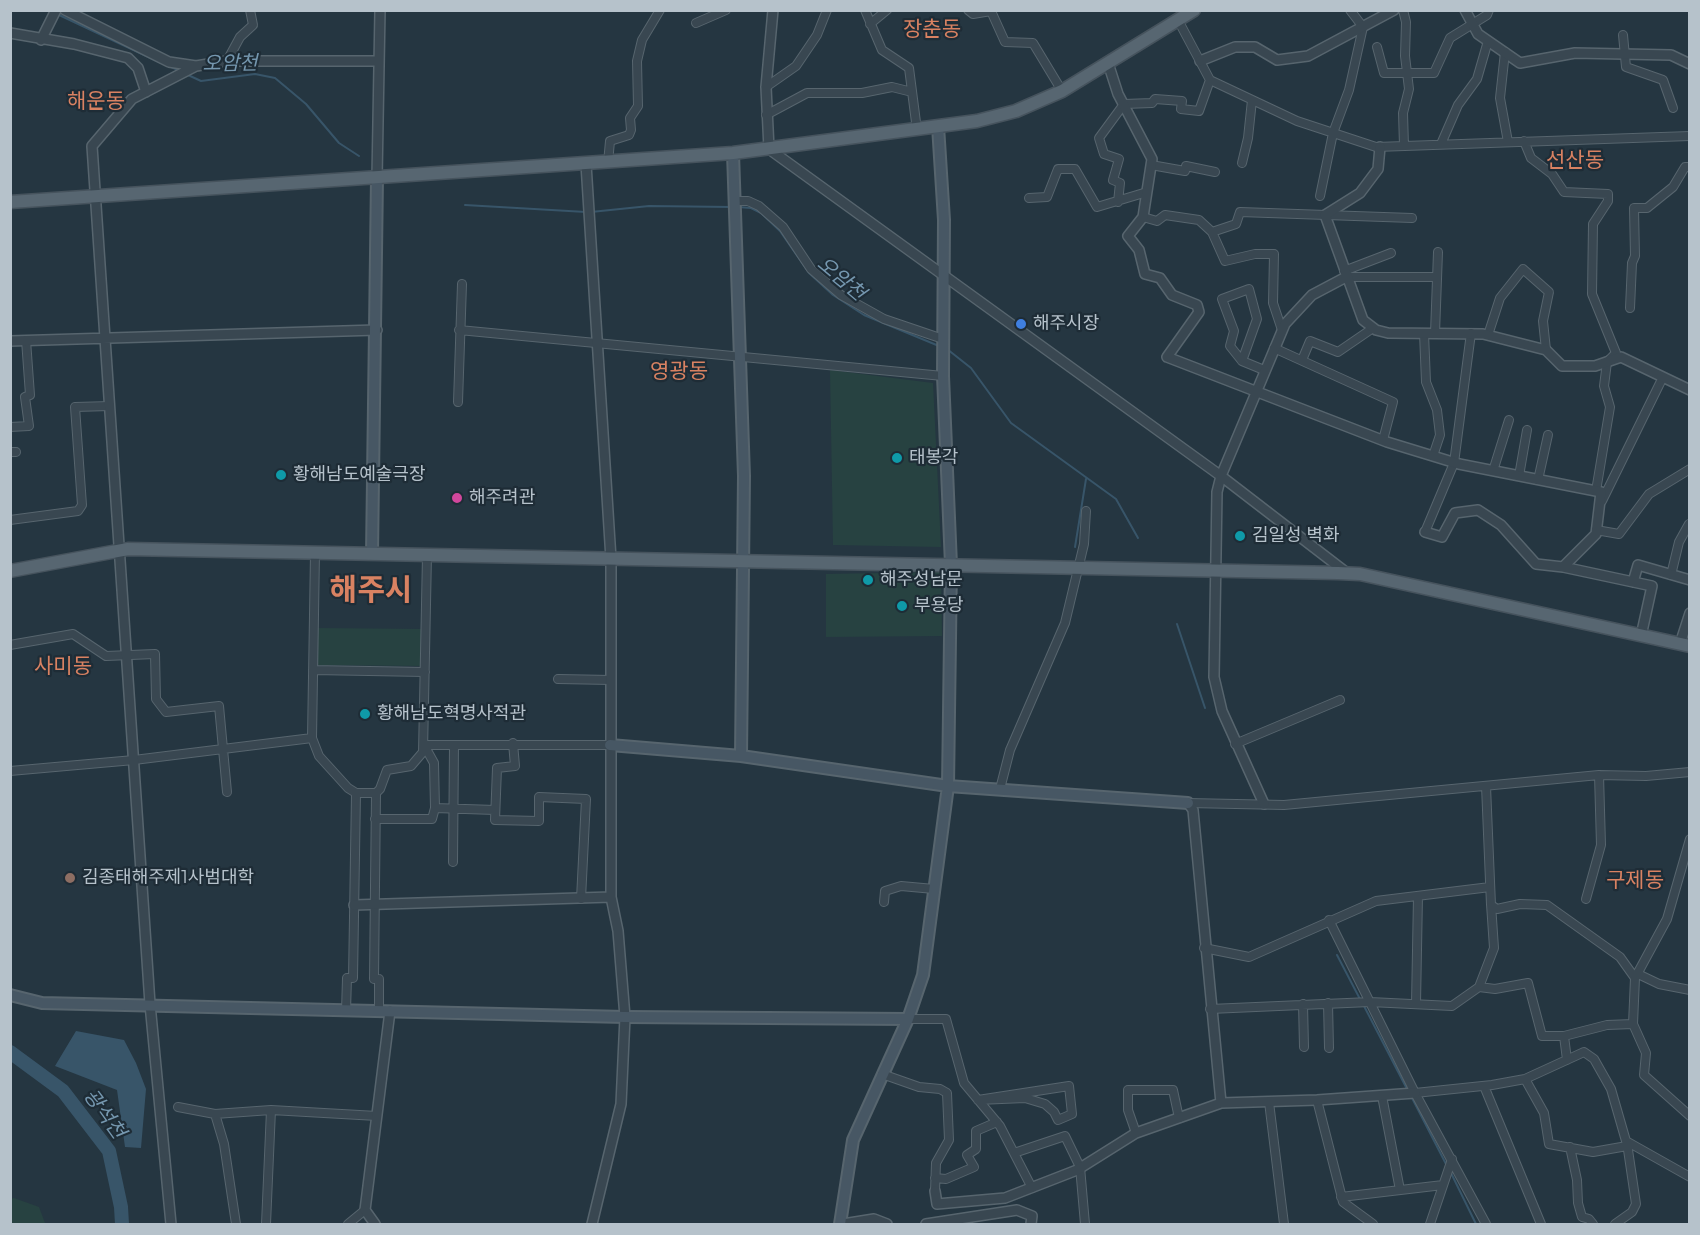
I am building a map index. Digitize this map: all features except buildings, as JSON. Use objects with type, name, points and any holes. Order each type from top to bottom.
[{"type":"main road","points":[[10,202],[733,153],[917,130],[998,117],[1062,91],[1194,10]]},
{"type":"main road","points":[[842,1224],[853,1140],[908,1019],[923,975],[948,786],[951,565],[943,376],[944,220],[938,126]]},
{"type":"main road","points":[[733,153],[741,357],[741,756]]},
{"type":"main road","points":[[372,554],[377,330],[377,178]]},
{"type":"main road","points":[[10,571],[120,549],[1347,573],[1685,645]]},
{"type":"main road","points":[[610,745],[741,756],[948,786],[1188,803]]},
{"type":"main road","points":[[10,994],[42,1003],[625,1017],[908,1019]]},
{"type":"street","points":[[65,10],[169,62],[193,68]]},
{"type":"street","points":[[227,61],[240,37],[253,25],[250,10]]},
{"type":"street","points":[[377,178],[380,10]]},
{"type":"street","points":[[608,163],[610,141],[629,135],[631,130],[630,117],[638,106],[637,61],[642,40],[660,10]]},
{"type":"street","points":[[696,23],[726,10]]},
{"type":"street","points":[[773,10],[766,87],[769,149],[1221,476],[1347,573]]},
{"type":"street","points":[[766,87],[796,66],[817,35],[827,10]]},
{"type":"street","points":[[865,10],[882,50],[909,68],[917,130]]},
{"type":"street","points":[[870,24],[887,10]]},
{"type":"street","points":[[968,10],[973,14],[991,11],[1005,42],[1033,43],[1062,91]]},
{"type":"street","points":[[1320,196],[1333,133],[1349,90],[1363,27],[1350,10]]},
{"type":"street","points":[[1200,61],[1235,47],[1255,47],[1277,60],[1292,60],[1308,56],[1394,10]]},
{"type":"street","points":[[1402,10],[1406,22],[1409,89],[1403,113],[1404,146]]},
{"type":"street","points":[[1465,10],[1478,34],[1520,63],[1575,53],[1671,55],[1689,64]]},
{"type":"street","points":[[1377,46],[1383,74],[1434,73],[1450,38],[1487,15],[1489,10]]},
{"type":"street","points":[[41,40],[54,14]]},
{"type":"street","points":[[1178,20],[1210,80],[1297,121],[1380,147],[1689,136]]},
{"type":"street","points":[[10,33],[74,44],[128,58],[138,68],[147,92]]},
{"type":"street","points":[[1623,35],[1626,67],[1663,80],[1673,108]]},
{"type":"street","points":[[1441,144],[1458,105],[1477,79],[1488,41]]},
{"type":"street","points":[[1505,52],[1500,98],[1508,142]]},
{"type":"street","points":[[171,1224],[150,1004],[92,146],[132,99],[193,68],[227,61],[379,61]]},
{"type":"street","points":[[1108,63],[1124,104],[1152,159],[1143,217],[1128,236],[1139,250],[1145,274],[1160,278],[1172,295],[1197,305],[1199,312],[1167,357],[1383,440],[1454,463],[1602,492],[1596,534],[1563,567]]},
{"type":"street","points":[[1124,104],[1152,103],[1155,99],[1182,101],[1181,108],[1199,111],[1210,80]]},
{"type":"street","points":[[766,115],[807,93],[862,93],[892,87],[912,92]]},
{"type":"street","points":[[1242,163],[1248,138],[1252,100]]},
{"type":"street","points":[[1118,202],[1120,183],[1113,180],[1119,159],[1104,154],[1099,138],[1124,104]]},
{"type":"street","points":[[1524,141],[1531,158],[1552,174],[1564,192],[1608,194],[1608,201],[1593,224],[1592,294],[1616,353],[1607,362],[1604,386],[1610,407],[1596,491]]},
{"type":"street","points":[[1325,215],[1360,193],[1378,169],[1380,147]]},
{"type":"street","points":[[586,164],[611,559],[610,897],[618,931],[625,1017],[621,1104],[592,1224]]},
{"type":"street","points":[[1151,165],[1185,171],[1186,166],[1215,172]]},
{"type":"street","points":[[1630,308],[1632,263],[1635,256],[1634,208],[1647,208],[1673,187],[1684,167],[1689,167]]},
{"type":"street","points":[[1029,198],[1047,197],[1058,169],[1075,169],[1096,207],[1147,192]]},
{"type":"street","points":[[736,206],[748,201],[759,206],[783,227],[812,269],[841,295],[884,319],[943,339]]},
{"type":"street","points":[[1212,232],[1236,224],[1240,212],[1412,218]]},
{"type":"street","points":[[1143,217],[1157,221],[1165,215],[1199,220],[1212,232],[1225,261],[1255,254],[1274,254],[1274,303],[1282,330]]},
{"type":"street","points":[[1325,215],[1363,320],[1373,328],[1389,333],[1488,335],[1546,350],[1562,366],[1595,366],[1622,357],[1689,390]]},
{"type":"street","points":[[1435,333],[1438,252]]},
{"type":"street","points":[[1263,804],[1222,711],[1214,677],[1217,492],[1221,476],[1255,390],[1282,330],[1312,295],[1345,274],[1391,253]]},
{"type":"street","points":[[1488,335],[1500,298],[1523,269],[1549,292],[1544,321],[1546,350]]},
{"type":"street","points":[[1345,274],[1437,276]]},
{"type":"street","points":[[459,402],[459,330],[462,284]]},
{"type":"street","points":[[1242,361],[1251,343],[1257,319],[1249,289],[1222,299],[1234,331],[1230,346],[1242,361],[1264,370]]},
{"type":"street","points":[[1302,360],[1310,341],[1338,352],[1373,328]]},
{"type":"street","points":[[10,341],[377,330]]},
{"type":"street","points":[[459,330],[596,341],[943,376]]},
{"type":"street","points":[[1424,333],[1426,382],[1437,410],[1440,435],[1434,456]]},
{"type":"street","points":[[1471,333],[1454,463],[1425,532],[1442,537],[1455,513],[1478,510],[1501,525],[1536,564],[1563,567],[1652,586],[1641,636]]},
{"type":"street","points":[[10,428],[29,426],[25,397],[30,395],[26,340]]},
{"type":"street","points":[[1274,348],[1393,402],[1383,440]]},
{"type":"street","points":[[1600,505],[1663,377]]},
{"type":"street","points":[[10,520],[78,511],[82,505],[75,407],[110,406]]},
{"type":"street","points":[[1493,471],[1509,420]]},
{"type":"street","points":[[1519,476],[1527,430]]},
{"type":"street","points":[[1538,480],[1548,435]]},
{"type":"street","points":[[1596,530],[1619,534],[1649,494],[1689,469]]},
{"type":"street","points":[[1000,789],[1010,750],[1060,639],[1084,544],[1086,511]]},
{"type":"street","points":[[1671,574],[1679,542],[1689,524]]},
{"type":"street","points":[[315,553],[312,738],[319,756],[348,788],[356,793],[376,793]]},
{"type":"street","points":[[379,1011],[379,979],[374,979],[376,793],[387,770],[411,766],[421,757],[424,745],[427,555]]},
{"type":"street","points":[[1633,582],[1638,565],[1689,580]]},
{"type":"street","points":[[1685,645],[1689,613]]},
{"type":"street","points":[[10,645],[73,634],[106,656],[155,654],[156,699],[166,712],[219,706],[221,749],[227,792]]},
{"type":"street","points":[[313,670],[425,672]]},
{"type":"street","points":[[558,679],[610,680]]},
{"type":"street","points":[[1235,744],[1341,700]]},
{"type":"street","points":[[10,771],[134,760],[312,738]]},
{"type":"street","points":[[424,745],[513,743],[610,745]]},
{"type":"street","points":[[513,743],[515,766],[497,768],[495,820],[539,821],[539,797],[586,799],[581,899]]},
{"type":"street","points":[[375,819],[432,819],[435,808],[434,763],[424,745]]},
{"type":"street","points":[[453,862],[454,745]]},
{"type":"street","points":[[1188,803],[1263,804],[1340,801],[1599,775],[1646,776],[1689,772]]},
{"type":"street","points":[[1586,899],[1601,845],[1599,775]]},
{"type":"street","points":[[1210,1008],[1370,1002],[1452,1006],[1479,987],[1494,948],[1486,786]]},
{"type":"street","points":[[346,1011],[347,978],[353,978],[356,793]]},
{"type":"street","points":[[1188,803],[1193,810],[1204,948],[1221,1103]]},
{"type":"street","points":[[435,808],[495,810]]},
{"type":"street","points":[[1689,839],[1667,919],[1636,976],[1633,1024],[1646,1053],[1644,1075],[1689,1116]]},
{"type":"street","points":[[884,902],[885,891],[901,886],[934,889]]},
{"type":"street","points":[[1204,948],[1248,957],[1376,901],[1490,887]]},
{"type":"street","points":[[1416,1004],[1418,896]]},
{"type":"street","points":[[354,905],[610,897]]},
{"type":"street","points":[[1491,905],[1497,909],[1520,904],[1547,905],[1620,957],[1636,976],[1659,984],[1689,990]]},
{"type":"street","points":[[1329,920],[1370,1002],[1411,1093],[1452,1159],[1486,1224]]},
{"type":"street","points":[[1479,987],[1495,989],[1528,983],[1542,1036],[1564,1036],[1607,1025],[1633,1024]]},
{"type":"street","points":[[1328,1003],[1329,1048]]},
{"type":"street","points":[[1303,1004],[1304,1047]]},
{"type":"street","points":[[375,1224],[365,1210],[390,1011]]},
{"type":"street","points":[[908,1019],[946,1019],[964,1083],[997,1122],[1032,1188]]},
{"type":"street","points":[[1564,1036],[1567,1060]]},
{"type":"street","points":[[882,1074],[919,1087],[940,1089],[947,1094],[949,1140],[936,1163],[937,1204],[1005,1198],[1080,1167],[1136,1133],[1221,1103],[1382,1096],[1484,1086],[1525,1079],[1584,1052],[1594,1059],[1611,1089],[1627,1143],[1636,1204],[1632,1212],[1616,1224]]},
{"type":"street","points":[[1525,1079],[1544,1113],[1549,1144],[1593,1152],[1627,1143],[1689,1177]]},
{"type":"street","points":[[1069,1086],[1072,1114],[1058,1120],[1045,1104],[1025,1098],[978,1100],[1069,1086]]},
{"type":"street","points":[[1484,1086],[1540,1224]]},
{"type":"street","points":[[1136,1133],[1128,1110],[1128,1090],[1173,1090],[1179,1118]]},
{"type":"street","points":[[1382,1096],[1400,1190]]},
{"type":"street","points":[[1317,1100],[1342,1202],[1373,1224]]},
{"type":"street","points":[[1269,1102],[1284,1224]]},
{"type":"street","points":[[178,1107],[215,1114],[272,1110],[377,1116]]},
{"type":"street","points":[[266,1224],[272,1110]]},
{"type":"street","points":[[215,1114],[224,1144],[236,1224]]},
{"type":"street","points":[[935,1178],[946,1179],[974,1167],[967,1155],[976,1149],[976,1131],[997,1122]]},
{"type":"street","points":[[1014,1153],[1065,1136],[1080,1167],[1085,1224]]},
{"type":"street","points":[[1570,1146],[1582,1217],[1589,1219],[1593,1224]]},
{"type":"street","points":[[1430,1224],[1452,1159]]},
{"type":"street","points":[[1341,1197],[1443,1185]]},
{"type":"street","points":[[348,1224],[365,1210]]},
{"type":"street","points":[[926,1224],[1017,1210],[1032,1216],[1031,1224]]},
{"type":"street","points":[[842,1224],[874,1219],[887,1224]]},
{"type":"green space","points":[[830,370],[933,383],[941,547],[833,545]]},
{"type":"green space","points":[[941,572],[942,636],[826,637],[826,574]]},
{"type":"green space","points":[[317,628],[423,629],[422,666],[316,665]]},
{"type":"green space","points":[[11,1199],[39,1207],[45,1223],[11,1224]]},
{"type":"water","points":[[76,1031],[124,1040],[146,1089],[141,1148],[125,1147],[117,1090],[55,1066]]},
{"type":"waterway","name":"오암천","points":[[57,14],[161,63]]},
{"type":"waterway","name":"오암천","points":[[169,66],[180,71]]},
{"type":"waterway","name":"오암천","points":[[188,75],[201,81],[255,74],[275,78],[306,104],[339,143],[359,156]]},
{"type":"waterway","name":"오암천","points":[[465,205],[586,212]]},
{"type":"waterway","name":"오암천","points":[[591,212],[649,206],[732,207]]},
{"type":"waterway","name":"오암천","points":[[738,207],[751,208],[761,213],[780,231],[809,273],[833,295],[864,315],[939,346]]},
{"type":"waterway","name":"오암천","points":[[947,349],[971,368],[1011,423],[1116,499],[1138,538]]},
{"type":"waterway","points":[[1075,547],[1086,479]]},
{"type":"waterway","points":[[1177,624],[1205,708]]},
{"type":"waterway","points":[[1337,955],[1361,1001]]},
{"type":"waterway","points":[[1364,1006],[1408,1091]]},
{"type":"waterway","name":"광석천","points":[[10,1052],[63,1091],[109,1151],[121,1207],[122,1224]]},
{"type":"waterway","points":[[1411,1096],[1447,1166]]},
{"type":"waterway","points":[[1451,1173],[1476,1224]]},
{"type":"place","name":"해주시장","points":[[1021,324]]},
{"type":"place","name":"태봉각","points":[[897,458]]},
{"type":"place","name":"황해남도예술극장","points":[[281,475]]},
{"type":"place","name":"해주려관","points":[[457,498]]},
{"type":"place","name":"김일성 벽화","points":[[1240,536]]},
{"type":"place","name":"해주성남문","points":[[868,580]]},
{"type":"place","name":"부용당","points":[[902,606]]},
{"type":"place","name":"황해남도혁명사적관","points":[[365,714]]},
{"type":"place","name":"김종태해주제1사범대학","points":[[70,878]]},
{"type":"district","name":"장춘동","points":[[932,30]]},
{"type":"district","name":"해운동","points":[[96,102]]},
{"type":"district","name":"선산동","points":[[1575,161]]},
{"type":"district","name":"영광동","points":[[679,372]]},
{"type":"district","name":"해주시","points":[[371,591]]},
{"type":"district","name":"사미동","points":[[63,667]]},
{"type":"district","name":"구제동","points":[[1635,881]]}]
